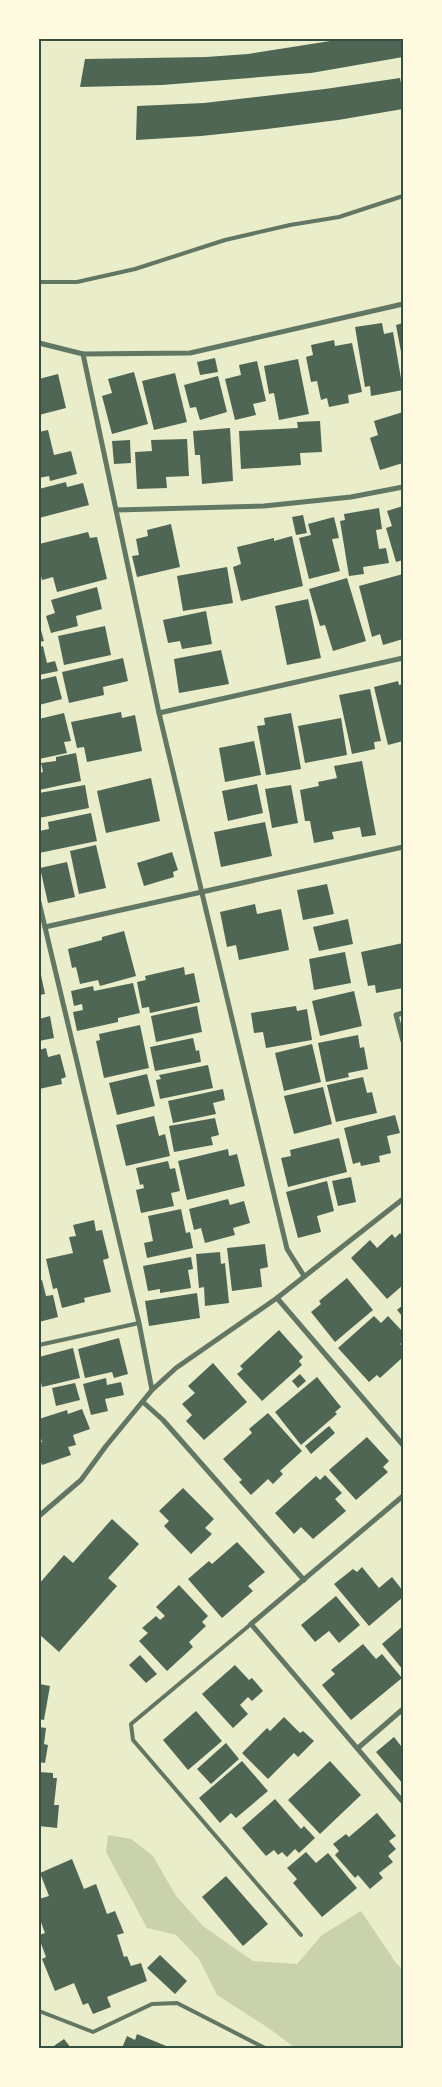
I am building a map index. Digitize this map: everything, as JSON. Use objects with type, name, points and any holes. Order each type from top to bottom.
[{"type":"street","points":[[39,343],[83,354],[190,352],[403,304]]},
{"type":"street","points":[[83,354],[159,713],[287,1250],[304,1276]]},
{"type":"street","points":[[117,510],[264,506],[351,497],[403,486]]},
{"type":"street","points":[[159,713],[403,658]]},
{"type":"street","points":[[44,927],[403,847]]},
{"type":"street","points":[[39,902],[139,1324],[152,1390]]},
{"type":"street","points":[[403,1013],[396,1015],[403,1041]]},
{"type":"street","points":[[39,1516],[81,1480],[152,1390],[176,1368],[277,1298],[403,1199]]},
{"type":"street","points":[[277,1298],[403,1445]]},
{"type":"street","points":[[143,1402],[163,1420],[304,1580]]},
{"type":"street","points":[[403,1496],[250,1624],[403,1802]]},
{"type":"street","points":[[358,1748],[403,1709]]},
{"type":"lane","points":[[39,282],[77,282],[135,269],[226,240],[290,225],[339,217],[403,196]]},
{"type":"lane","points":[[39,1345],[139,1324]]},
{"type":"lane","points":[[250,1624],[131,1724],[133,1740],[301,1935]]},
{"type":"lane","points":[[39,2011],[93,2032],[152,2004],[177,2003],[265,2048]]},
{"type":"green space","points":[[108,1835],[131,1839],[153,1856],[176,1896],[203,1926],[253,1961],[297,1964],[322,1935],[361,1911],[396,1963],[403,1970],[403,2048],[295,2048],[270,2029],[217,1995],[199,1959],[176,1935],[147,1928],[106,1852]]},
{"type":"building","points":[[343,39],[401,39],[403,57],[311,73],[162,85],[80,87],[85,59],[206,57],[248,54]]},
{"type":"building","points":[[400,78],[403,93],[403,109],[267,129],[136,140],[137,106],[204,103]]},
{"type":"building","points":[[382,323],[384,334],[393,332],[403,390],[371,396],[370,386],[365,387],[355,327]]},
{"type":"building","points":[[403,323],[403,357],[402,357],[396,325]]},
{"type":"building","points":[[334,340],[335,346],[352,343],[362,392],[348,395],[349,403],[329,407],[327,398],[321,400],[317,381],[311,382],[306,357],[313,355],[311,345]]},
{"type":"building","points":[[215,358],[218,372],[200,375],[197,362]]},
{"type":"building","points":[[298,359],[309,414],[279,420],[274,393],[269,394],[264,366]]},
{"type":"building","points":[[257,361],[266,401],[253,404],[256,415],[235,420],[225,379],[241,375],[239,365]]},
{"type":"building","points":[[134,372],[148,424],[112,434],[102,396],[112,393],[108,379]]},
{"type":"building","points":[[175,373],[187,422],[154,430],[142,381]]},
{"type":"building","points":[[58,374],[66,408],[39,415],[39,379]]},
{"type":"building","points":[[218,376],[227,412],[200,420],[196,407],[190,408],[184,385]]},
{"type":"building","points":[[403,412],[403,463],[380,470],[370,438],[378,435],[374,421]]},
{"type":"building","points":[[320,421],[322,452],[300,453],[301,465],[241,469],[239,431],[298,428],[297,422]]},
{"type":"building","points":[[230,428],[233,481],[202,484],[200,455],[195,455],[193,431]]},
{"type":"building","points":[[48,430],[54,455],[71,451],[77,474],[50,481],[49,476],[39,478],[39,432]]},
{"type":"building","points":[[187,439],[189,476],[166,477],[167,488],[137,489],[135,452],[152,451],[151,440]]},
{"type":"building","points":[[130,440],[131,463],[114,464],[112,441]]},
{"type":"building","points":[[66,482],[67,487],[83,483],[89,505],[39,518],[39,489]]},
{"type":"building","points":[[403,506],[403,560],[396,562],[386,528],[392,526],[387,511]]},
{"type":"building","points":[[379,508],[382,529],[376,530],[379,549],[386,548],[389,563],[363,567],[364,574],[349,576],[340,521],[345,520],[344,514]]},
{"type":"building","points":[[303,515],[307,533],[296,535],[292,517]]},
{"type":"building","points":[[334,517],[339,538],[332,539],[340,571],[309,579],[299,538],[311,535],[308,524]]},
{"type":"building","points":[[171,524],[180,567],[137,577],[132,556],[139,555],[136,539],[148,536],[147,530]]},
{"type":"building","points":[[88,532],[90,538],[97,537],[107,579],[57,592],[53,577],[42,580],[39,568],[39,544]]},
{"type":"building","points":[[292,536],[303,586],[241,601],[233,567],[241,564],[237,547],[274,538],[274,541]]},
{"type":"building","points":[[227,567],[233,603],[183,611],[177,576]]},
{"type":"building","points":[[403,574],[403,639],[383,645],[380,634],[372,637],[359,586]]},
{"type":"building","points":[[347,578],[366,641],[333,651],[325,625],[320,626],[309,589]]},
{"type":"building","points":[[97,587],[102,609],[76,616],[78,626],[51,633],[46,616],[55,613],[51,600]]},
{"type":"building","points":[[308,599],[321,658],[287,665],[275,606]]},
{"type":"building","points":[[206,611],[212,644],[182,649],[180,641],[168,643],[163,620]]},
{"type":"building","points":[[39,623],[44,641],[39,642]]},
{"type":"building","points":[[105,626],[111,655],[64,665],[58,636]]},
{"type":"building","points":[[43,646],[47,663],[55,661],[58,671],[39,675],[39,647]]},
{"type":"building","points":[[221,650],[229,684],[179,693],[174,659]]},
{"type":"building","points":[[123,658],[128,681],[103,687],[104,695],[69,703],[62,672]]},
{"type":"building","points":[[56,676],[62,699],[39,705],[39,680]]},
{"type":"building","points":[[398,681],[399,685],[403,684],[403,741],[388,745],[374,687]]},
{"type":"building","points":[[370,689],[381,741],[374,742],[375,749],[352,754],[339,695]]},
{"type":"building","points":[[121,712],[122,718],[135,715],[142,751],[87,762],[84,747],[77,748],[71,722]]},
{"type":"building","points":[[64,713],[71,741],[64,742],[67,753],[39,759],[39,719]]},
{"type":"building","points":[[291,713],[301,769],[266,775],[257,726],[265,725],[264,718]]},
{"type":"building","points":[[341,718],[347,755],[305,763],[298,726]]},
{"type":"building","points":[[254,741],[261,775],[225,782],[219,748]]},
{"type":"building","points":[[76,753],[81,781],[39,790],[39,773],[43,772],[41,763],[56,761],[56,757]]},
{"type":"building","points":[[362,761],[376,835],[362,837],[360,827],[332,832],[334,839],[314,843],[310,821],[305,821],[300,790],[319,786],[318,782],[337,778],[334,766]]},
{"type":"building","points":[[151,778],[160,821],[106,833],[97,791]]},
{"type":"building","points":[[257,784],[263,813],[228,821],[222,791]]},
{"type":"building","points":[[85,785],[89,808],[39,818],[39,793]]},
{"type":"building","points":[[291,785],[298,823],[272,828],[265,789]]},
{"type":"building","points":[[91,813],[97,841],[39,853],[39,831],[49,829],[48,822]]},
{"type":"building","points":[[265,822],[272,856],[221,867],[214,832]]},
{"type":"building","points":[[96,845],[106,888],[79,894],[70,851]]},
{"type":"building","points":[[172,852],[178,870],[173,872],[174,877],[144,886],[137,863]]},
{"type":"building","points":[[67,862],[75,897],[48,903],[40,868]]},
{"type":"building","points":[[327,884],[334,914],[303,920],[297,890]]},
{"type":"building","points":[[255,904],[257,914],[281,909],[289,950],[239,960],[236,945],[227,947],[220,912]]},
{"type":"building","points":[[348,919],[353,944],[319,951],[313,927]]},
{"type":"building","points":[[124,931],[136,976],[100,986],[98,980],[80,984],[76,967],[72,968],[68,949],[102,940],[102,937]]},
{"type":"building","points":[[403,943],[403,988],[376,993],[375,985],[368,986],[361,952]]},
{"type":"building","points":[[345,952],[351,983],[314,990],[309,959]]},
{"type":"building","points":[[184,967],[185,975],[194,973],[200,1002],[150,1013],[149,1007],[142,1008],[137,982],[146,980],[145,976]]},
{"type":"building","points":[[41,975],[45,994],[39,995],[39,976]]},
{"type":"building","points":[[133,983],[140,1013],[118,1018],[118,1022],[77,1031],[73,1012],[83,1010],[82,1004],[74,1006],[71,991],[93,986],[94,991]]},
{"type":"building","points":[[354,991],[362,1026],[320,1036],[312,1001]]},
{"type":"building","points":[[197,1006],[202,1032],[156,1042],[151,1016]]},
{"type":"building","points":[[296,1006],[297,1011],[307,1009],[312,1040],[266,1048],[263,1032],[254,1033],[251,1013]]},
{"type":"building","points":[[50,1016],[54,1038],[39,1041],[39,1019]]},
{"type":"building","points":[[140,1025],[149,1068],[104,1078],[96,1041],[100,1040],[99,1034]]},
{"type":"building","points":[[358,1035],[360,1048],[364,1047],[368,1069],[348,1073],[349,1077],[326,1082],[318,1043]]},
{"type":"building","points":[[193,1038],[196,1051],[199,1050],[201,1062],[155,1071],[150,1047]]},
{"type":"building","points":[[312,1044],[321,1082],[284,1091],[275,1053]]},
{"type":"building","points":[[46,1048],[48,1057],[60,1054],[66,1077],[61,1079],[62,1084],[39,1089],[39,1050]]},
{"type":"building","points":[[208,1065],[213,1088],[160,1099],[156,1080],[161,1079],[159,1075]]},
{"type":"building","points":[[147,1074],[155,1106],[117,1115],[109,1083]]},
{"type":"building","points":[[363,1077],[367,1093],[372,1092],[377,1113],[336,1122],[327,1085]]},
{"type":"building","points":[[323,1087],[332,1124],[294,1134],[284,1096]]},
{"type":"building","points":[[223,1089],[225,1100],[213,1103],[216,1114],[173,1123],[168,1101]]},
{"type":"building","points":[[395,1115],[400,1133],[387,1136],[391,1153],[379,1156],[380,1162],[361,1166],[360,1162],[353,1164],[344,1128]]},
{"type":"building","points":[[154,1116],[159,1136],[165,1134],[170,1156],[126,1166],[116,1125]]},
{"type":"building","points":[[215,1118],[219,1135],[211,1137],[213,1145],[174,1152],[169,1126]]},
{"type":"building","points":[[339,1138],[347,1172],[288,1187],[281,1158],[291,1156],[290,1150]]},
{"type":"building","points":[[228,1149],[229,1156],[237,1154],[245,1186],[187,1200],[178,1161]]},
{"type":"building","points":[[168,1161],[170,1169],[175,1168],[180,1191],[171,1193],[174,1206],[141,1213],[136,1190],[144,1188],[143,1184],[140,1185],[136,1168]]},
{"type":"building","points":[[351,1177],[356,1202],[338,1206],[332,1181]]},
{"type":"building","points":[[327,1181],[334,1211],[317,1216],[321,1232],[298,1238],[286,1192]]},
{"type":"building","points":[[228,1199],[230,1205],[244,1201],[250,1223],[233,1228],[235,1235],[205,1243],[201,1228],[194,1230],[189,1209]]},
{"type":"building","points":[[181,1209],[186,1233],[190,1232],[193,1248],[147,1258],[144,1243],[153,1241],[148,1216]]},
{"type":"building","points":[[94,1220],[96,1231],[102,1230],[109,1258],[103,1260],[111,1292],[84,1298],[85,1302],[62,1308],[57,1288],[53,1289],[46,1259],[73,1253],[69,1237],[76,1236],[73,1225]]},
{"type":"building","points":[[400,1233],[403,1237],[403,1285],[387,1299],[351,1258],[370,1240],[377,1248],[392,1234],[395,1238]]},
{"type":"building","points":[[265,1244],[268,1267],[260,1269],[262,1287],[232,1291],[227,1248]]},
{"type":"building","points":[[220,1252],[221,1264],[225,1263],[229,1303],[205,1306],[204,1287],[199,1288],[196,1254]]},
{"type":"building","points":[[191,1257],[193,1269],[188,1270],[191,1288],[160,1293],[160,1289],[148,1291],[143,1266]]},
{"type":"building","points":[[347,1278],[373,1310],[335,1342],[311,1312],[321,1304],[319,1301]]},
{"type":"building","points":[[42,1280],[46,1296],[53,1295],[58,1317],[39,1322],[39,1281]]},
{"type":"building","points":[[197,1293],[200,1318],[149,1326],[145,1301]]},
{"type":"building","points":[[403,1305],[403,1317],[397,1310]]},
{"type":"building","points":[[374,1316],[381,1323],[388,1316],[403,1332],[403,1341],[400,1344],[403,1347],[403,1357],[380,1378],[377,1375],[369,1382],[338,1348]]},
{"type":"building","points":[[279,1330],[303,1357],[299,1361],[302,1365],[262,1401],[237,1374],[243,1369],[240,1366]]},
{"type":"building","points":[[119,1338],[128,1374],[114,1378],[112,1372],[85,1378],[78,1349]]},
{"type":"building","points":[[73,1348],[80,1378],[42,1387],[39,1373],[39,1357]]},
{"type":"building","points":[[213,1363],[247,1402],[204,1440],[186,1421],[192,1415],[182,1404],[195,1393],[188,1386]]},
{"type":"building","points":[[300,1374],[306,1381],[298,1388],[292,1381]]},
{"type":"building","points":[[317,1377],[341,1407],[335,1412],[337,1414],[301,1445],[275,1412]]},
{"type":"building","points":[[106,1378],[107,1385],[121,1382],[124,1395],[105,1399],[108,1411],[91,1415],[83,1384]]},
{"type":"building","points":[[75,1383],[80,1400],[56,1406],[52,1388]]},
{"type":"building","points":[[82,1409],[90,1429],[73,1435],[76,1445],[68,1447],[71,1455],[42,1465],[39,1456],[39,1443],[42,1442],[39,1432],[39,1419],[67,1410],[68,1414]]},
{"type":"building","points":[[268,1413],[302,1451],[280,1471],[283,1474],[273,1484],[268,1479],[251,1495],[239,1482],[242,1480],[223,1459],[252,1433],[249,1429]]},
{"type":"building","points":[[329,1426],[335,1433],[311,1454],[305,1446]]},
{"type":"building","points":[[367,1437],[389,1461],[383,1467],[388,1472],[356,1500],[329,1470]]},
{"type":"building","points":[[325,1475],[342,1493],[335,1499],[346,1511],[313,1539],[301,1527],[294,1534],[275,1513],[316,1476],[320,1480]]},
{"type":"building","points":[[183,1488],[214,1519],[205,1528],[212,1534],[191,1554],[164,1526],[169,1521],[159,1511]]},
{"type":"building","points":[[112,1519],[139,1544],[108,1578],[117,1586],[59,1652],[39,1634],[39,1584],[64,1555],[73,1563]]},
{"type":"building","points":[[237,1542],[265,1572],[248,1586],[253,1591],[222,1618],[188,1579],[209,1561],[212,1564]]},
{"type":"building","points":[[362,1567],[379,1588],[392,1577],[403,1591],[403,1597],[369,1626],[334,1584],[353,1569],[357,1572]]},
{"type":"building","points":[[179,1585],[208,1616],[202,1622],[206,1626],[189,1642],[193,1647],[167,1671],[139,1641],[148,1633],[142,1628],[156,1616],[160,1620],[165,1616],[156,1607]]},
{"type":"building","points":[[336,1596],[360,1625],[339,1643],[329,1631],[315,1642],[301,1625]]},
{"type":"building","points":[[403,1626],[403,1670],[382,1644]]},
{"type":"building","points":[[363,1644],[376,1659],[382,1654],[402,1678],[351,1720],[322,1685],[335,1674],[331,1670]]},
{"type":"building","points":[[140,1655],[157,1674],[146,1683],[129,1665]]},
{"type":"building","points":[[235,1665],[249,1680],[252,1678],[263,1691],[252,1701],[248,1697],[240,1705],[248,1714],[233,1728],[202,1694]]},
{"type":"building","points":[[39,1684],[50,1686],[44,1720],[39,1719]]},
{"type":"building","points":[[196,1711],[222,1741],[188,1770],[163,1740]]},
{"type":"building","points":[[284,1717],[300,1733],[303,1731],[314,1741],[298,1757],[294,1753],[268,1779],[242,1753],[267,1728],[270,1731]]},
{"type":"building","points":[[39,1727],[46,1728],[44,1744],[48,1745],[45,1763],[39,1762]]},
{"type":"building","points":[[394,1737],[401,1746],[403,1744],[403,1784],[376,1752]]},
{"type":"building","points":[[226,1743],[239,1759],[211,1784],[197,1769]]},
{"type":"building","points":[[242,1761],[268,1791],[236,1818],[231,1813],[220,1823],[199,1798]]},
{"type":"building","points":[[330,1761],[361,1795],[320,1834],[288,1800]]},
{"type":"building","points":[[39,1772],[53,1773],[53,1778],[57,1778],[54,1805],[59,1805],[57,1828],[39,1826]]},
{"type":"building","points":[[275,1799],[301,1829],[304,1826],[315,1838],[299,1853],[295,1849],[287,1857],[282,1852],[278,1855],[274,1850],[266,1856],[242,1828]]},
{"type":"building","points":[[377,1813],[396,1836],[389,1841],[396,1849],[388,1856],[393,1862],[379,1873],[383,1878],[370,1889],[358,1875],[355,1878],[335,1855],[339,1851],[333,1844],[346,1834],[349,1837]]},
{"type":"building","points":[[306,1852],[316,1863],[328,1853],[357,1888],[322,1917],[293,1883],[297,1879],[287,1868]]},
{"type":"building","points":[[72,1859],[84,1889],[96,1884],[107,1914],[115,1911],[124,1933],[117,1935],[124,1957],[127,1956],[131,1966],[141,1963],[147,1981],[107,1997],[111,2007],[93,2014],[88,2003],[83,2005],[74,1983],[55,1991],[42,1959],[46,1957],[39,1938],[39,1935],[45,1933],[39,1917],[39,1899],[49,1896],[40,1873]]},
{"type":"building","points":[[226,1876],[268,1924],[243,1946],[202,1897]]},
{"type":"building","points":[[160,1955],[187,1981],[175,1994],[147,1968]]},
{"type":"building","points":[[137,2034],[171,2048],[122,2048],[127,2036],[135,2040]]},
{"type":"building","points":[[64,2039],[71,2048],[51,2048]]}]
